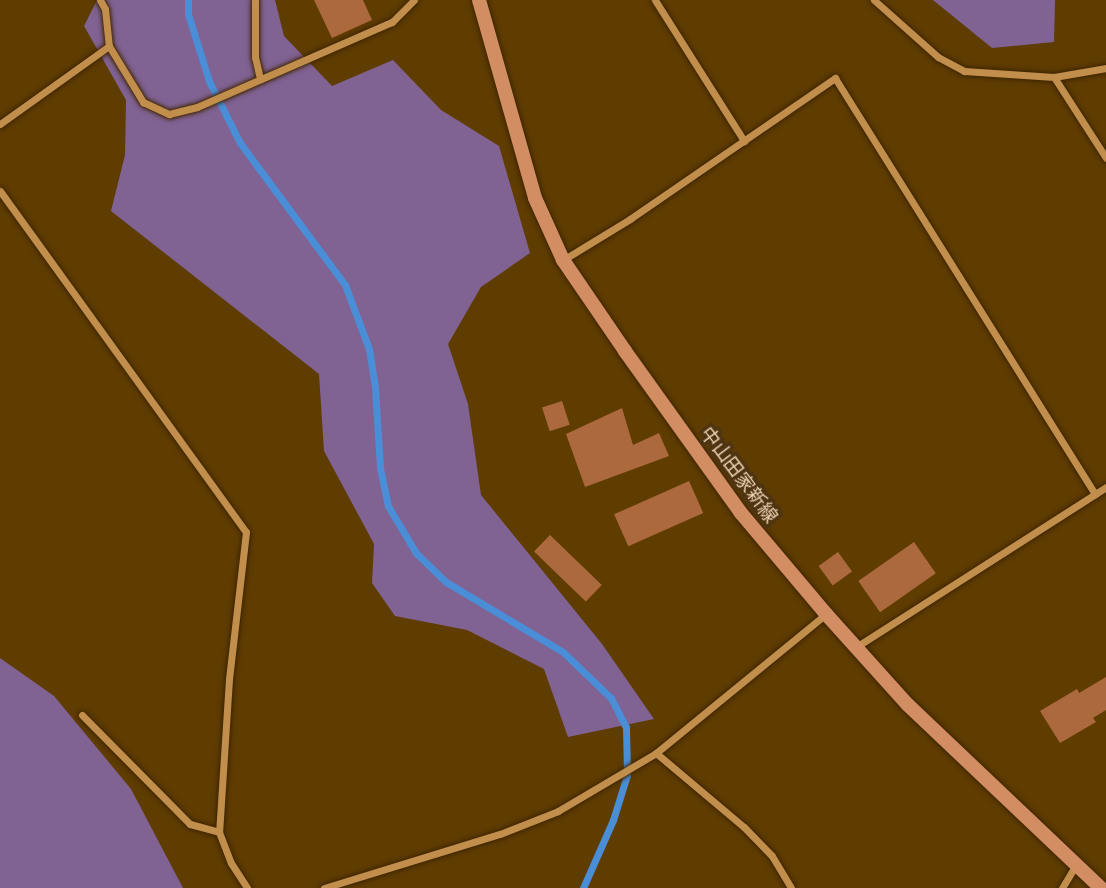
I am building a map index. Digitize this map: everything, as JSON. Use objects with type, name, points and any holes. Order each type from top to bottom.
[{"type":"main road","name":"中山田家新線","points":[[479,0],[535,198],[563,260],[741,513],[825,614],[908,705],[1101,888]]},
{"type":"street","points":[[100,0],[105,9],[109,46],[143,102],[169,114],[197,107],[392,22],[414,0]]},
{"type":"street","points":[[255,0],[255,57],[260,79]]},
{"type":"street","points":[[655,0],[744,141]]},
{"type":"street","points":[[874,0],[938,57],[964,71],[1054,77],[1106,68]]},
{"type":"street","points":[[0,124],[109,46]]},
{"type":"street","points":[[1054,77],[1106,158]]},
{"type":"street","points":[[563,260],[835,78],[1095,494]]},
{"type":"street","points":[[0,191],[246,532],[229,679],[219,832],[232,863],[247,888]]},
{"type":"street","points":[[856,647],[1106,487]]},
{"type":"street","points":[[324,888],[500,834],[558,811],[656,753],[825,614]]},
{"type":"street","points":[[82,715],[190,824],[219,832]]},
{"type":"street","points":[[656,753],[744,827],[772,856],[791,888]]},
{"type":"street","points":[[1062,888],[1076,865]]},
{"type":"shaded area","points":[[97,0],[275,0],[284,36],[332,86],[393,60],[441,110],[499,146],[530,253],[481,287],[448,344],[468,404],[481,495],[602,644],[654,719],[568,737],[544,669],[467,630],[395,616],[372,583],[374,544],[324,451],[319,374],[111,211],[125,155],[126,100],[84,26]]},
{"type":"shaded area","points":[[933,0],[1055,0],[1054,42],[992,48]]},
{"type":"shaded area","points":[[0,658],[54,696],[131,789],[183,888],[0,888]]},
{"type":"building","points":[[314,0],[363,0],[372,20],[332,38]]},
{"type":"building","points":[[562,401],[570,425],[550,431],[542,407]]},
{"type":"building","points":[[622,408],[633,445],[659,433],[669,456],[585,487],[566,434]]},
{"type":"building","points":[[689,481],[703,513],[628,546],[614,514]]},
{"type":"building","points":[[550,535],[602,585],[586,602],[534,552]]},
{"type":"building","points":[[914,542],[936,573],[880,612],[858,581]]},
{"type":"building","points":[[838,552],[852,571],[833,586],[819,566]]},
{"type":"building","points":[[1106,677],[1106,710],[1093,718],[1096,722],[1060,743],[1040,711],[1077,689],[1079,693]]},
{"type":"waterway","points":[[188,0],[188,14],[209,81],[240,143],[345,285],[369,349],[375,388],[380,468],[388,506],[416,553],[446,582],[563,652],[611,698],[626,727],[627,775],[613,820],[583,888]]}]
